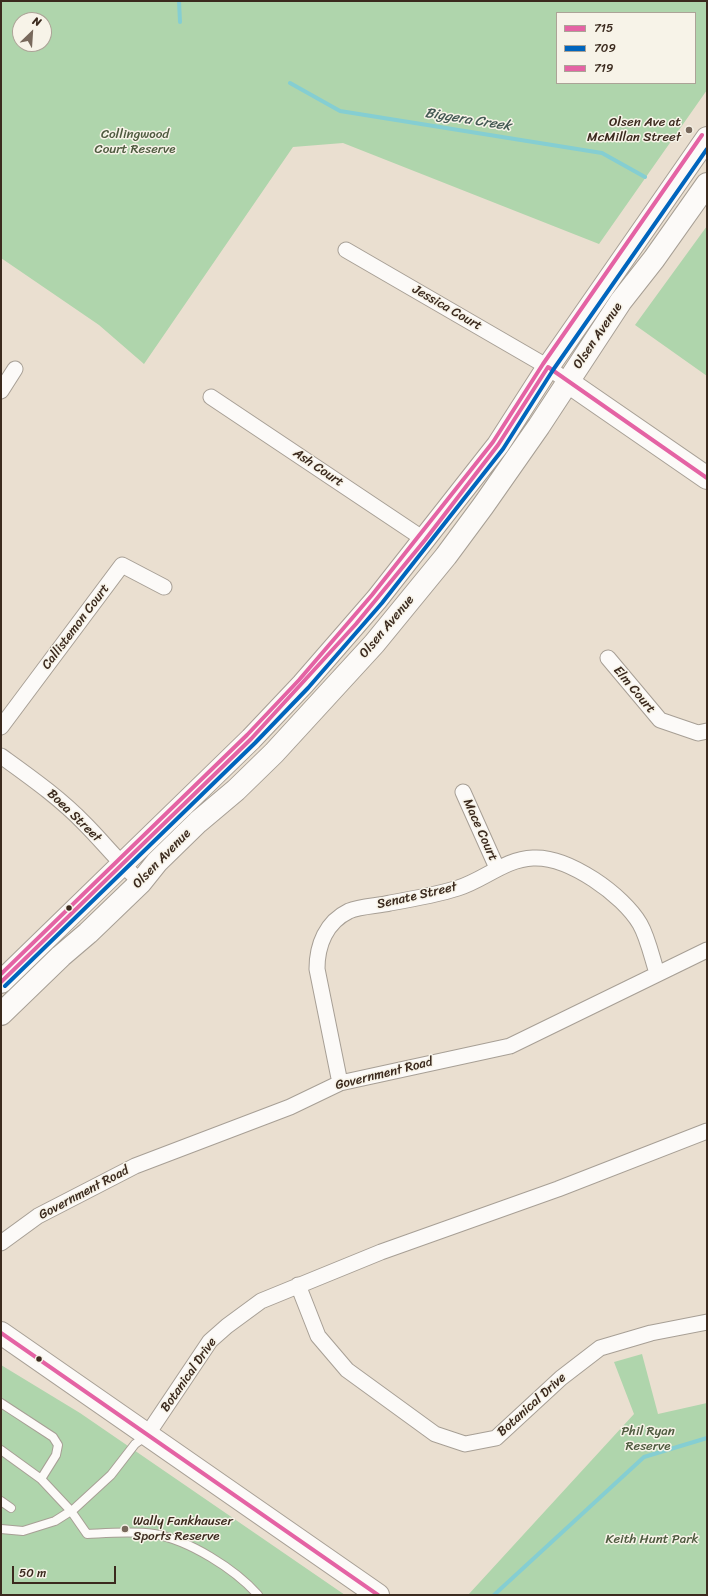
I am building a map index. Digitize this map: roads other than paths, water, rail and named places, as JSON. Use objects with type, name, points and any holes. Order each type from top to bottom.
[{"type":"main road","name":"Olsen Avenue","points":[[1,982],[251,739],[303,684],[356,624],[425,540],[498,445],[548,367],[707,138]]},
{"type":"main road","name":"Olsen Avenue","points":[[1,1014],[141,882],[157,862],[198,822],[236,790],[274,753],[374,644],[450,550],[568,382],[617,307],[654,259],[707,184]]},
{"type":"main road","points":[[568,382],[707,478]]},
{"type":"main road","points":[[1,1333],[378,1595]]},
{"type":"street","name":"Jessica Court","points":[[346,250],[548,367],[568,382]]},
{"type":"street","points":[[1,391],[15,369]]},
{"type":"street","name":"Ash Court","points":[[211,397],[425,540]]},
{"type":"street","name":"Callistemon Court","points":[[1,727],[122,565],[164,587]]},
{"type":"street","name":"Elm Court","points":[[608,658],[660,720],[698,733],[707,731]]},
{"type":"street","name":"Boea Street","points":[[1,756],[39,783],[85,824],[121,865],[141,882]]},
{"type":"street","name":"Mace Court","points":[[464,792],[497,868]]},
{"type":"street","name":"Senate Street","points":[[340,1083],[317,969],[317,959],[322,938],[329,928],[349,911],[459,888],[479,879],[497,868],[533,858],[547,859],[578,870],[613,894],[628,908],[641,925],[657,973]]},
{"type":"street","name":"Government Road","points":[[1,1243],[38,1216],[135,1166],[290,1107],[340,1083],[510,1046],[657,973],[707,950]]},
{"type":"street","name":"Botanical Drive","points":[[147,1435],[210,1341],[227,1326],[261,1301],[381,1252],[558,1189],[707,1131]]},
{"type":"street","name":"Botanical Drive","points":[[298,1285],[318,1336],[347,1370],[434,1434],[465,1444],[496,1438],[561,1378],[600,1348],[651,1333],[707,1322]]},
{"type":"lane","points":[[1,1403],[53,1437],[58,1445],[56,1455],[41,1478]]},
{"type":"lane","points":[[1,1529],[23,1531],[55,1521],[71,1511],[111,1475],[135,1444],[147,1435]]},
{"type":"lane","points":[[1,1450],[41,1478],[71,1511],[87,1534],[120,1532],[155,1534],[184,1544],[214,1560],[246,1582],[258,1595]]},
{"type":"lane","points":[[1,1501],[11,1508]]},
{"type":"waterway","name":"Biggera Creek","points":[[179,1],[180,22]]},
{"type":"waterway","name":"Biggera Creek","points":[[290,83],[340,111],[602,153],[645,177]]},
{"type":"waterway","points":[[494,1595],[644,1457],[707,1438]]},
{"type":"place","name":"Olsen Ave at McMillan Street","points":[[689,130]]},
{"type":"place","name":"Wally Fankhauser Sports Reserve","points":[[125,1529]]},
{"type":"park label","name":"Collingwood Court Reserve","points":[[135,142]]},
{"type":"park label","name":"Phil Ryan Reserve","points":[[648,1440]]},
{"type":"park label","name":"Keith Hunt Park","points":[[652,1540]]}]
